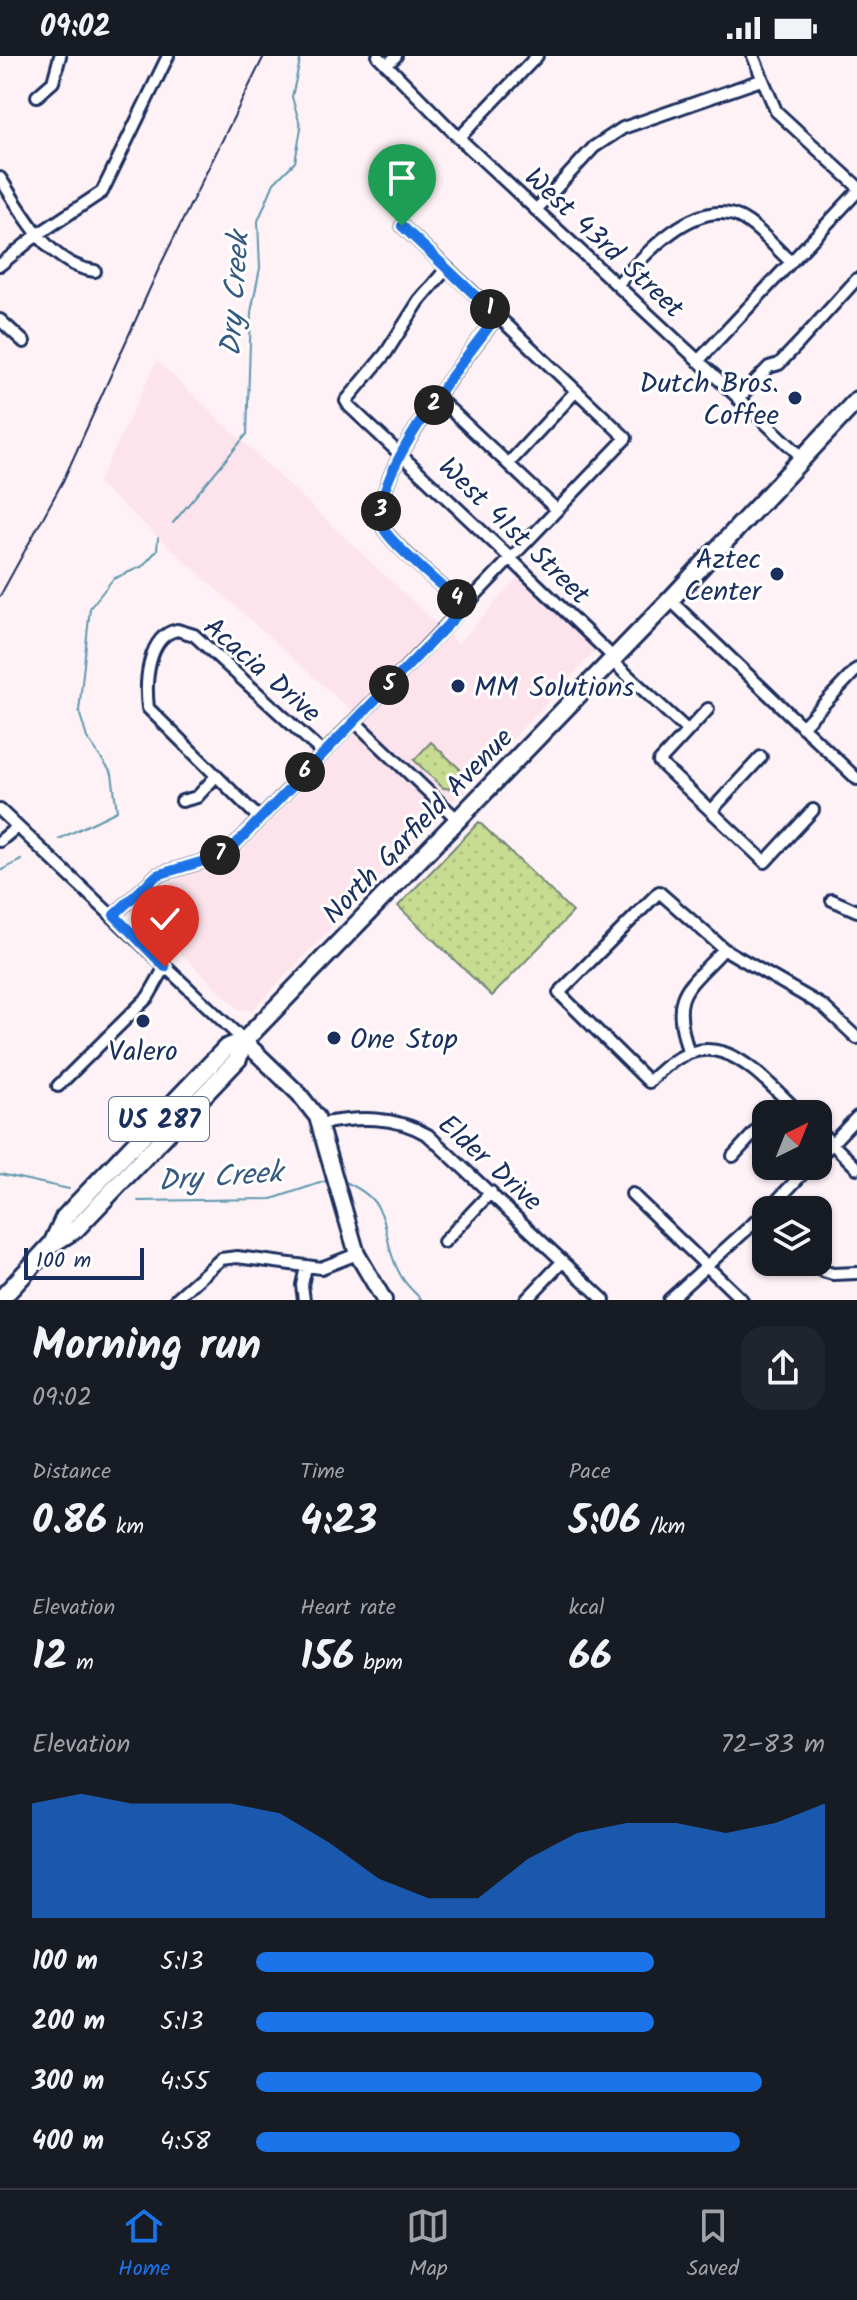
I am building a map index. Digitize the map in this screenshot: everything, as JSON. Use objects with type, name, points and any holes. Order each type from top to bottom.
[{"type":"highway","name":"North Garfield Avenue","points":[[0,1300],[52,1244],[64,1218],[78,1203],[226,1048],[244,1041],[613,660],[857,400]]},
{"type":"main road","points":[[244,1041],[299,1094],[320,1124],[357,1254],[384,1300]]},
{"type":"street","points":[[37,96],[53,82],[60,56]]},
{"type":"street","points":[[0,265],[106,187],[168,56]]},
{"type":"street","name":"West 43rd Street","points":[[378,56],[459,138],[803,458]]},
{"type":"street","points":[[387,65],[396,56]]},
{"type":"street","points":[[459,138],[537,56]]},
{"type":"street","points":[[753,56],[776,111],[857,186]]},
{"type":"street","points":[[536,210],[594,147],[623,128],[761,80]]},
{"type":"street","points":[[0,178],[37,235],[54,251],[82,269],[95,271]]},
{"type":"street","points":[[698,361],[857,192]]},
{"type":"street","points":[[617,285],[670,231],[722,214],[744,220],[791,262]]},
{"type":"street","points":[[114,915],[157,875],[225,852],[626,438],[402,226]]},
{"type":"street","name":"West 41st Street","points":[[447,268],[419,301],[386,353],[346,401],[687,730]]},
{"type":"street","points":[[738,399],[769,367],[779,364],[789,354],[857,279]]},
{"type":"street","points":[[465,607],[384,529],[381,510],[385,485],[399,454],[497,316]]},
{"type":"street","points":[[0,320],[24,342]]},
{"type":"street","points":[[508,464],[576,391]]},
{"type":"street","points":[[438,398],[557,510]]},
{"type":"street","points":[[670,600],[857,779]]},
{"type":"street","name":"Acacia Drive","points":[[260,819],[148,708],[152,652],[161,638],[172,631],[189,632],[199,639],[323,753]]},
{"type":"street","points":[[802,727],[857,669]]},
{"type":"street","points":[[708,709],[659,762],[765,862],[813,810]]},
{"type":"street","points":[[354,721],[458,820]]},
{"type":"street","points":[[711,811],[761,757]]},
{"type":"street","points":[[182,801],[197,797],[216,776]]},
{"type":"street","points":[[0,810],[244,1041]]},
{"type":"street","points":[[0,841],[17,827]]},
{"type":"street","points":[[786,1100],[734,1056],[713,1049],[688,1051],[667,1063],[649,1082],[559,993],[659,892],[724,949],[823,1006],[857,1038]]},
{"type":"street","points":[[832,900],[857,911]]},
{"type":"street","points":[[688,1051],[679,1021],[680,1003],[724,949]]},
{"type":"street","points":[[58,1086],[148,997],[165,967]]},
{"type":"street","points":[[857,1117],[832,1143],[857,1168]]},
{"type":"street","name":"Elder Drive","points":[[320,1124],[371,1118],[413,1126],[447,1149],[604,1300]]},
{"type":"street","points":[[733,1156],[752,1135]]},
{"type":"street","points":[[781,1196],[797,1180]]},
{"type":"street","points":[[444,1242],[491,1192]]},
{"type":"street","points":[[632,1194],[742,1300]]},
{"type":"street","points":[[669,1300],[752,1225]]},
{"type":"street","points":[[175,1300],[221,1259],[237,1257],[306,1267],[328,1267],[357,1254]]},
{"type":"street","points":[[526,1300],[563,1261]]},
{"type":"street","points":[[304,1300],[302,1285],[306,1267]]},
{"type":"street","points":[[832,1272],[857,1273]]},
{"type":"shaded area","points":[[157,361],[458,644],[519,576],[596,650],[453,802],[98,483]]},
{"type":"shaded area","points":[[358,731],[443,812],[252,1010],[238,1009],[134,908],[182,875],[231,863]]},
{"type":"green space","points":[[431,742],[460,769],[462,778],[452,789],[443,788],[414,760]]},
{"type":"green space","points":[[479,822],[573,912],[492,996],[398,906]]},
{"type":"waterway","name":"Dry Creek","points":[[173,523],[247,434],[251,312],[260,268],[258,221],[274,183],[295,162],[301,128],[292,97],[301,56]]},
{"type":"waterway","name":"Dry Creek","points":[[59,839],[117,811],[112,774],[87,738],[79,711],[90,608],[113,579],[143,566],[157,550],[158,538]]},
{"type":"waterway","name":"Dry Creek","points":[[0,871],[21,860]]},
{"type":"waterway","name":"Dry Creek","points":[[0,1174],[69,1189]]},
{"type":"waterway","name":"Dry Creek","points":[[138,1201],[272,1199],[329,1180]]},
{"type":"waterway","name":"Dry Creek","points":[[343,1181],[361,1190],[380,1210],[394,1261],[403,1279],[422,1300]]},
{"type":"railway","points":[[0,596],[63,481],[160,266],[264,56]]},
{"type":"place","name":"Dutch Bros. Coffee","points":[[795,398]]},
{"type":"place","name":"Aztec Center","points":[[777,574]]},
{"type":"place","name":"MM Solutions","points":[[458,686]]},
{"type":"place","name":"Valero","points":[[143,1021]]},
{"type":"place","name":"One Stop","points":[[334,1038]]},
{"type":"route","points":[[165,967],[114,915],[157,875],[214,858],[235,845],[465,607],[384,529],[381,510],[385,485],[399,454],[497,316],[402,226]]}]
